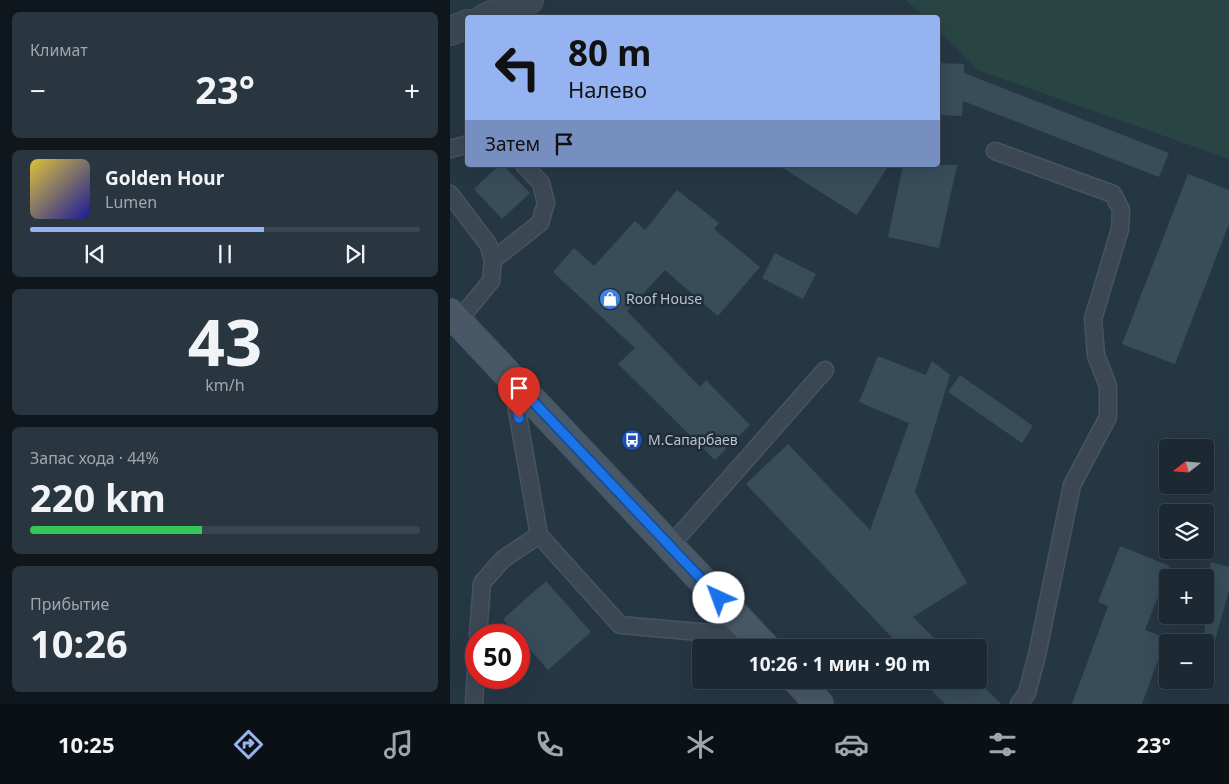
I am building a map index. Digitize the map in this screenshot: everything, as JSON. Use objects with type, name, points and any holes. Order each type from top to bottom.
[{"type":"main road","points":[[454,317],[758,639]]},
{"type":"main road","points":[[805,689],[819,704]]},
{"type":"street","points":[[492,15],[529,0]]},
{"type":"street","points":[[450,31],[465,25]]},
{"type":"lane","points":[[450,149],[465,145]]},
{"type":"lane","points":[[995,151],[1113,194],[1121,210],[1120,229],[1093,318],[1096,355],[1108,386],[1108,418],[1072,485],[1038,655],[1027,693],[1019,704]]},
{"type":"lane","points":[[493,260],[540,223],[546,203],[541,183],[526,167]]},
{"type":"lane","points":[[450,194],[488,244],[493,260],[491,281],[454,317]]},
{"type":"lane","points":[[670,546],[825,370]]},
{"type":"lane","points":[[512,379],[539,535],[620,625],[736,639]]},
{"type":"lane","points":[[479,624],[482,583],[503,559],[539,535]]},
{"type":"lane","points":[[474,704],[475,689]]},
{"type":"green space","points":[[906,0],[1229,0],[1229,159],[978,70],[940,32],[940,15],[922,15]]},
{"type":"building","points":[[940,63],[964,64],[964,73],[1169,153],[1159,177],[963,101],[962,116],[940,115]]},
{"type":"building","points":[[957,165],[939,248],[888,237],[903,167]]},
{"type":"building","points":[[497,167],[505,167],[530,193],[502,219],[474,189]]},
{"type":"building","points":[[781,167],[888,167],[857,215]]},
{"type":"building","points":[[1188,174],[1229,190],[1229,224],[1175,364],[1122,344]]},
{"type":"building","points":[[677,190],[719,223],[714,229],[760,267],[718,316],[665,270],[627,311],[700,387],[706,380],[750,425],[715,460],[618,364],[635,348],[553,272],[574,248],[594,266],[635,221],[645,230]]},
{"type":"building","points":[[775,253],[816,274],[803,299],[762,278]]},
{"type":"building","points":[[878,356],[926,375],[932,361],[950,375],[915,492],[967,583],[913,617],[935,639],[893,639],[746,484],[788,444],[870,530],[909,423],[859,402]]},
{"type":"building","points":[[960,375],[1033,426],[1022,443],[948,392]]},
{"type":"building","points":[[1120,546],[1170,566],[1169,569],[1159,569],[1159,594],[1145,630],[1159,635],[1159,657],[1142,704],[1072,704],[1108,606],[1098,602]]},
{"type":"building","points":[[1211,562],[1229,567],[1229,591],[1214,644],[1214,634],[1205,634],[1205,624],[1214,624],[1214,569],[1209,569]]},
{"type":"building","points":[[546,581],[591,632],[548,670],[530,650],[530,624],[507,624],[503,619]]},
{"type":"building","points":[[930,689],[986,689],[1001,704],[945,704]]},
{"type":"place","name":"Roof House","points":[[610,299]]},
{"type":"place","name":"М.Сапарбаев","points":[[632,440]]},
{"type":"route","points":[[519,418],[512,379],[719,598]]}]
